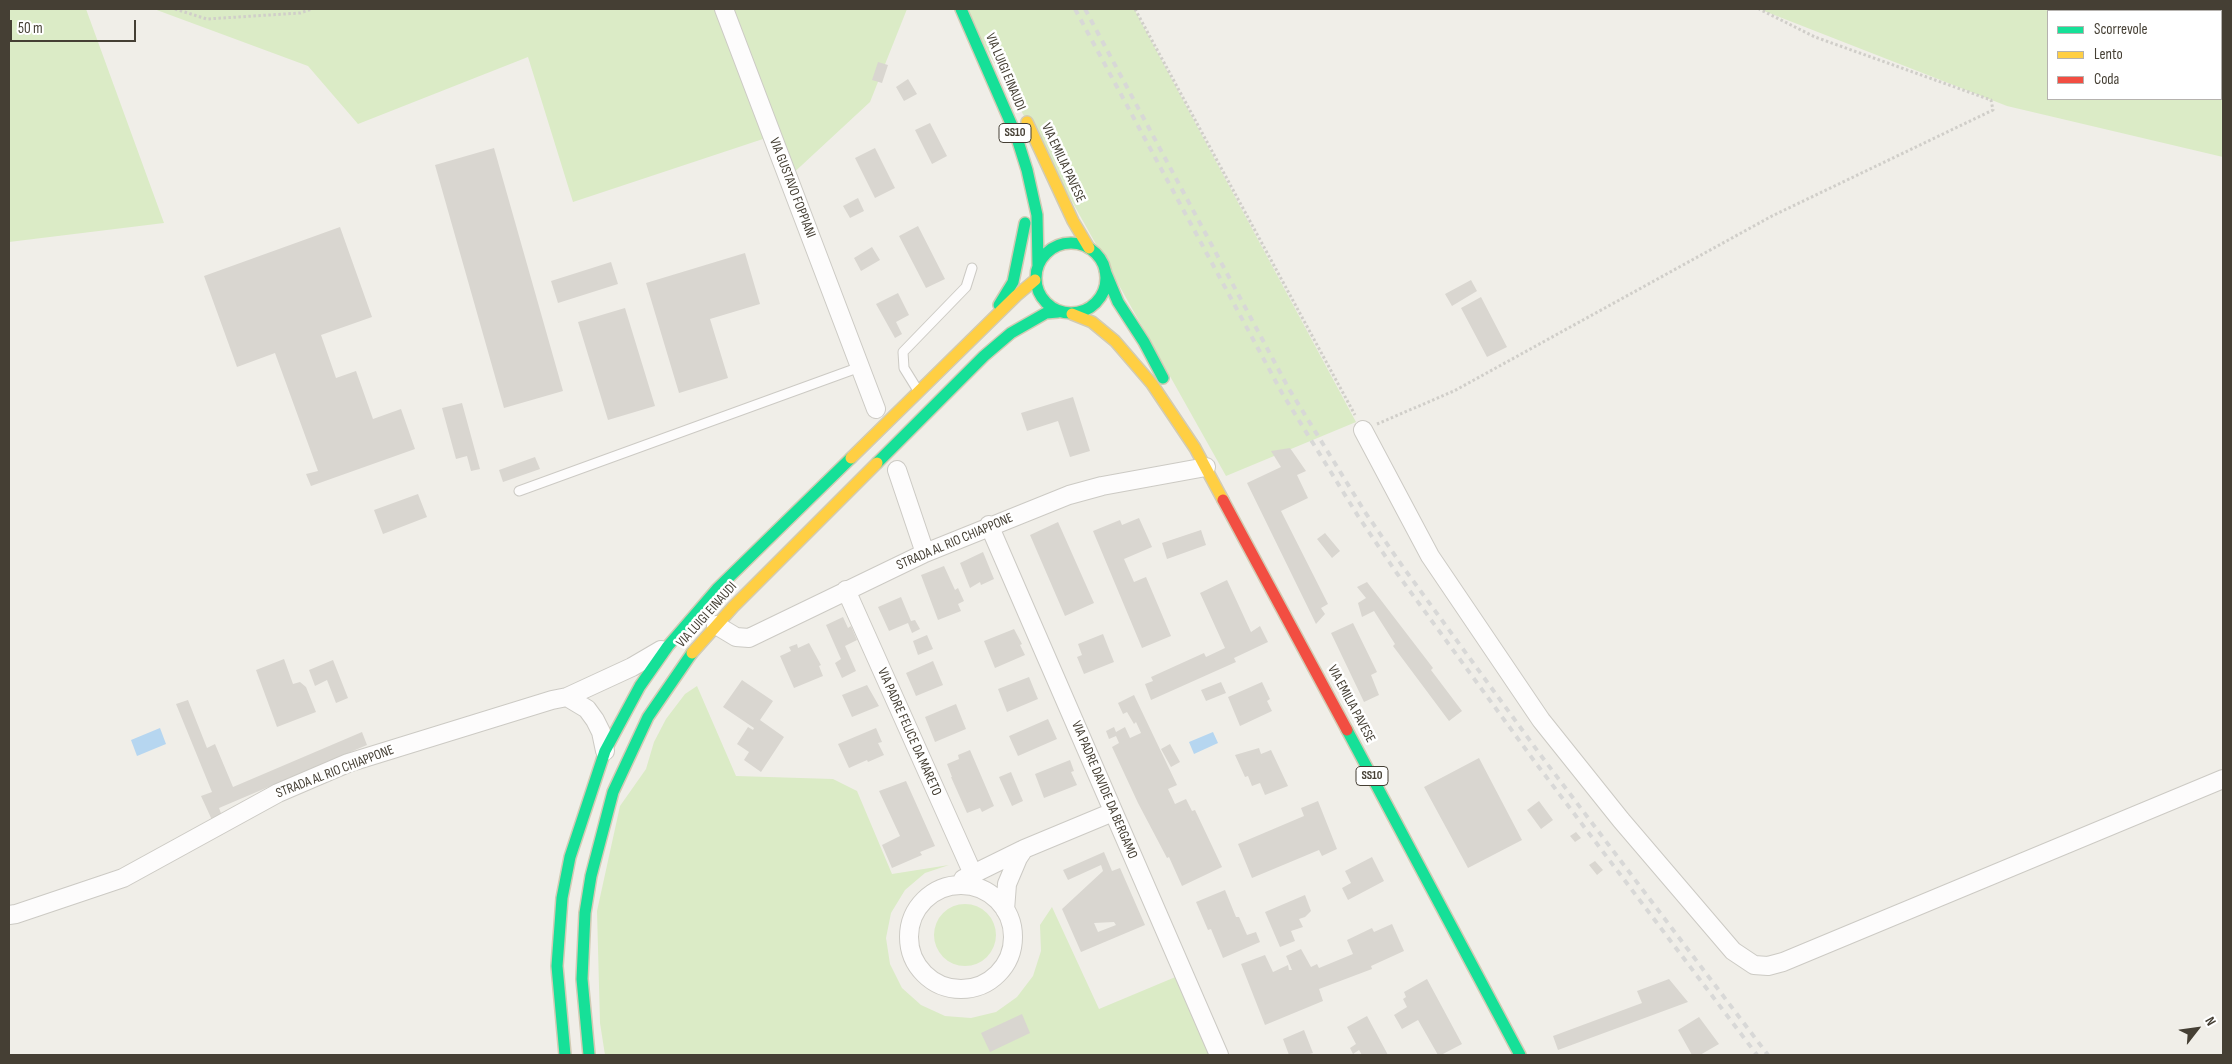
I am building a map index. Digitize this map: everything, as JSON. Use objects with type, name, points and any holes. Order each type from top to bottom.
[{"type":"main road","name":"VIA LUIGI EINAUDI","points":[[961,9],[1013,128],[1033,193],[1038,266]]},
{"type":"main road","points":[[972,9],[985,36]]},
{"type":"main road","name":"VIA EMILIA PAVESE","points":[[1020,107],[1073,221],[1089,248]]},
{"type":"main road","points":[[994,318],[1013,282],[1022,249],[1026,220],[1023,181],[1013,128]]},
{"type":"main road","points":[[1038,266],[1042,257],[1059,245],[1074,244],[1089,248]]},
{"type":"main road","name":"SS10","points":[[1089,248],[1102,262],[1105,270]]},
{"type":"main road","name":"SS10","points":[[1035,280],[1038,266]]},
{"type":"main road","points":[[1072,314],[1087,310],[1099,300],[1105,286],[1105,270]]},
{"type":"main road","name":"VIA EMILIA PAVESE","points":[[1105,270],[1118,302],[1144,342],[1195,448]]},
{"type":"main road","name":"VIA LUIGI EINAUDI","points":[[565,1055],[557,966],[562,898],[570,857],[604,751],[640,686],[668,646],[717,589],[1035,280]]},
{"type":"main road","points":[[1035,280],[1037,290],[1042,299],[1058,312]]},
{"type":"main road","name":"VIA LUIGI EINAUDI","points":[[590,1055],[582,980],[585,913],[591,876],[613,792],[648,717],[687,659],[716,625],[984,356],[1011,333],[1046,313],[1058,312]]},
{"type":"main road","name":"SS10","points":[[1058,312],[1072,314]]},
{"type":"main road","name":"VIA EMILIA PAVESE","points":[[1072,314],[1092,322],[1115,341],[1152,384],[1195,448],[1520,1055]]},
{"type":"street","name":"VIA GUSTAVO FOPPIANI","points":[[724,9],[876,409]]},
{"type":"street","points":[[1363,430],[1430,556],[1541,720],[1621,820],[1733,951],[1754,964],[1768,966],[1784,962],[2223,779]]},
{"type":"street","name":"STRADA AL RIO CHIAPPONE","points":[[716,625],[736,637],[749,638],[925,553],[989,525],[1069,495],[1102,486],[1206,467]]},
{"type":"street","points":[[896,470],[925,553]]},
{"type":"street","name":"VIA PADRE DAVIDE DA BERGAMO","points":[[989,525],[1219,1055]]},
{"type":"street","name":"VIA PADRE FELICE DA MARETO","points":[[846,590],[972,874]]},
{"type":"street","name":"STRADA AL RIO CHIAPPONE","points":[[9,914],[68,898],[123,878],[278,793],[348,763],[567,697],[632,667],[668,646]]},
{"type":"street","points":[[567,697],[587,709],[595,720],[601,732],[604,751]]},
{"type":"street","points":[[951,886],[966,885],[982,889],[995,898],[1005,910],[1011,926],[1012,943],[1007,960],[996,974],[982,984],[965,988],[948,987],[932,980],[919,968],[911,952],[908,935],[912,918],[921,903],[934,892],[951,886],[1024,850],[1113,812]]},
{"type":"street","points":[[1005,910],[1007,884],[1018,858],[1024,850]]},
{"type":"lane","points":[[919,391],[904,368],[903,352],[966,288],[972,268]]},
{"type":"lane","points":[[519,491],[860,367]]},
{"type":"path","points":[[175,9],[207,19],[300,13],[312,9]]},
{"type":"path","points":[[1135,9],[1363,430],[1454,391],[1772,216],[1993,110],[1991,100],[1815,37],[1759,9]]},
{"type":"green space","points":[[9,9],[86,9],[164,223],[9,242]]},
{"type":"green space","points":[[154,9],[907,9],[870,102],[788,178],[772,136],[573,202],[528,57],[358,124],[308,66]]},
{"type":"green space","points":[[964,9],[1134,9],[1356,422],[1226,476]]},
{"type":"green space","points":[[1759,9],[2223,9],[2223,157],[2007,106]]},
{"type":"green space","points":[[697,686],[736,776],[833,779],[857,791],[892,874],[949,865],[925,873],[905,890],[891,913],[886,938],[890,964],[902,988],[921,1005],[945,1016],[971,1018],[996,1012],[1017,997],[1033,976],[1041,951],[1040,925],[1052,907],[1099,1009],[1185,973],[1221,1055],[605,1055],[600,1023],[597,911],[620,806],[646,769],[654,742],[666,719],[685,694]]},
{"type":"green space","points":[[959,904],[971,904],[987,913],[994,923],[996,935],[994,947],[987,957],[971,966],[959,966],[948,961],[939,952],[934,941],[934,929],[939,918],[948,909]]},
{"type":"water","points":[[160,728],[166,744],[137,756],[131,740]]},
{"type":"water","points":[[1213,732],[1218,743],[1194,754],[1189,742]]},
{"type":"building","points":[[878,62],[888,65],[882,83],[872,80]]},
{"type":"building","points":[[908,79],[917,94],[904,101],[896,87]]},
{"type":"building","points":[[930,123],[947,156],[932,164],[915,130]]},
{"type":"building","points":[[494,148],[563,391],[504,408],[435,165]]},
{"type":"building","points":[[875,148],[895,188],[875,198],[855,158]]},
{"type":"building","points":[[858,198],[864,211],[850,218],[843,206]]},
{"type":"building","points":[[918,226],[945,279],[926,288],[899,236]]},
{"type":"building","points":[[340,227],[372,317],[321,335],[336,378],[356,371],[373,419],[401,409],[415,449],[311,486],[306,474],[318,471],[275,353],[237,367],[204,276]]},
{"type":"building","points":[[872,247],[880,260],[861,271],[854,258]]},
{"type":"building","points":[[745,253],[760,304],[710,319],[728,378],[679,393],[646,283]]},
{"type":"building","points":[[611,262],[618,284],[558,303],[551,281]]},
{"type":"building","points":[[1471,280],[1477,291],[1452,306],[1445,294]]},
{"type":"building","points":[[898,293],[909,315],[896,322],[902,334],[895,338],[876,304]]},
{"type":"building","points":[[1481,297],[1507,347],[1487,357],[1461,308]]},
{"type":"building","points":[[625,308],[655,406],[608,420],[578,322]]},
{"type":"building","points":[[1073,397],[1090,451],[1070,457],[1058,421],[1027,431],[1021,413]]},
{"type":"building","points":[[462,403],[480,469],[471,471],[467,456],[456,459],[442,408]]},
{"type":"building","points":[[1290,448],[1306,471],[1297,475],[1308,498],[1281,511],[1328,604],[1321,608],[1325,614],[1316,624],[1247,483],[1281,467],[1271,451]]},
{"type":"building","points":[[535,457],[540,469],[503,482],[499,470]]},
{"type":"building","points":[[418,494],[427,517],[383,534],[374,510]]},
{"type":"building","points":[[1139,518],[1152,547],[1124,559],[1134,582],[1146,577],[1171,636],[1142,648],[1093,531],[1120,520],[1122,525]]},
{"type":"building","points":[[1058,522],[1094,603],[1065,616],[1030,535]]},
{"type":"building","points":[[1201,530],[1206,545],[1167,559],[1162,543]]},
{"type":"building","points":[[1325,533],[1340,551],[1332,558],[1317,539]]},
{"type":"building","points":[[983,552],[994,579],[981,585],[980,582],[970,588],[960,563]]},
{"type":"building","points":[[944,566],[955,590],[958,588],[964,601],[958,604],[961,611],[938,620],[921,575]]},
{"type":"building","points":[[1227,580],[1251,632],[1260,626],[1268,642],[1234,658],[1236,662],[1151,700],[1145,684],[1153,681],[1151,677],[1204,653],[1206,657],[1225,648],[1200,593]]},
{"type":"building","points":[[1367,582],[1433,668],[1431,670],[1462,711],[1449,721],[1393,646],[1395,644],[1374,611],[1362,617],[1358,603],[1366,598],[1357,587]]},
{"type":"building","points":[[901,597],[911,621],[915,620],[920,629],[912,633],[908,623],[889,631],[878,607]]},
{"type":"building","points":[[843,617],[848,628],[851,626],[857,640],[845,646],[856,671],[842,678],[835,663],[841,659],[826,625]]},
{"type":"building","points":[[1353,623],[1377,672],[1371,675],[1379,695],[1364,702],[1331,633]]},
{"type":"building","points":[[1014,629],[1022,644],[1020,645],[1025,655],[995,668],[984,641]]},
{"type":"building","points":[[1103,634],[1114,662],[1084,674],[1077,657],[1082,655],[1078,644]]},
{"type":"building","points":[[927,635],[933,649],[918,655],[913,641]]},
{"type":"building","points":[[809,643],[821,665],[819,666],[823,676],[794,688],[780,656],[791,651],[789,647],[797,644],[798,648]]},
{"type":"building","points":[[284,659],[293,684],[300,682],[306,687],[316,712],[277,727],[256,670]]},
{"type":"building","points":[[333,660],[348,698],[336,703],[327,680],[315,686],[309,670]]},
{"type":"building","points":[[933,661],[943,685],[916,696],[906,673]]},
{"type":"building","points":[[1029,677],[1038,699],[1007,712],[998,689]]},
{"type":"building","points":[[742,680],[773,701],[760,720],[784,737],[761,772],[744,760],[749,752],[737,744],[748,727],[753,730],[754,728],[723,707]]},
{"type":"building","points":[[1221,682],[1226,693],[1206,701],[1201,690]]},
{"type":"building","points":[[1262,682],[1270,699],[1267,701],[1272,711],[1240,726],[1228,697]]},
{"type":"building","points":[[867,685],[879,706],[852,717],[842,695]]},
{"type":"building","points":[[1134,695],[1177,785],[1168,789],[1175,804],[1186,799],[1192,811],[1195,810],[1222,867],[1182,886],[1169,857],[1167,858],[1138,803],[1112,747],[1119,743],[1116,736],[1109,739],[1106,731],[1114,727],[1116,732],[1125,727],[1130,738],[1141,733],[1136,722],[1134,724],[1127,712],[1123,714],[1118,703]]},
{"type":"building","points":[[188,700],[207,748],[215,744],[233,787],[362,732],[367,745],[219,808],[222,816],[212,820],[201,796],[212,792],[176,704]]},
{"type":"building","points":[[956,704],[966,729],[935,742],[925,717]]},
{"type":"building","points":[[1048,719],[1057,739],[1018,756],[1009,736]]},
{"type":"building","points":[[876,728],[882,742],[878,743],[884,755],[849,768],[838,744]]},
{"type":"building","points":[[1170,744],[1180,762],[1171,767],[1161,749]]},
{"type":"building","points":[[1259,748],[1261,754],[1271,750],[1288,786],[1265,795],[1260,783],[1252,786],[1248,776],[1245,777],[1235,755]]},
{"type":"building","points":[[970,750],[994,806],[982,812],[980,808],[967,813],[947,764],[959,759],[958,755]]},
{"type":"building","points":[[1479,758],[1522,840],[1468,868],[1424,787]]},
{"type":"building","points":[[1070,760],[1074,771],[1071,772],[1077,785],[1044,798],[1035,774]]},
{"type":"building","points":[[1011,772],[1023,801],[1012,806],[999,777]]},
{"type":"building","points":[[906,781],[935,846],[920,852],[922,855],[892,868],[882,845],[900,836],[879,791]]},
{"type":"building","points":[[1318,801],[1337,849],[1322,856],[1319,850],[1252,878],[1238,844],[1304,816],[1301,808]]},
{"type":"building","points":[[1539,801],[1553,820],[1541,829],[1527,810]]},
{"type":"building","points":[[1576,832],[1581,838],[1575,842],[1570,836]]},
{"type":"building","points":[[1104,852],[1112,871],[1120,868],[1145,925],[1081,952],[1062,909],[1103,871],[1101,865],[1068,880],[1063,870]],"holes":[[[1114,922],[1116,925],[1098,932],[1094,923]]]},
{"type":"building","points":[[1372,857],[1384,881],[1348,900],[1342,888],[1351,883],[1345,871]]},
{"type":"building","points":[[1595,861],[1603,870],[1597,875],[1589,865]]},
{"type":"building","points":[[1225,890],[1236,917],[1239,917],[1247,935],[1256,932],[1260,942],[1223,958],[1211,929],[1208,930],[1196,902]]},
{"type":"building","points":[[1305,895],[1311,911],[1305,917],[1299,919],[1303,927],[1291,931],[1295,941],[1280,947],[1265,912]]},
{"type":"building","points":[[1392,924],[1404,951],[1371,966],[1372,969],[1319,989],[1323,1001],[1265,1025],[1241,964],[1265,955],[1273,972],[1288,965],[1289,970],[1292,970],[1286,956],[1301,949],[1311,967],[1317,964],[1319,968],[1353,954],[1347,940],[1372,928],[1374,932]]},
{"type":"building","points":[[1427,979],[1462,1044],[1441,1055],[1438,1055],[1418,1020],[1402,1029],[1394,1015],[1407,1007],[1403,999],[1406,997],[1404,992]]},
{"type":"building","points":[[1669,979],[1688,1002],[1558,1050],[1553,1036],[1642,1003],[1637,991]]},
{"type":"building","points":[[1022,1014],[1030,1033],[990,1052],[981,1033]]},
{"type":"building","points":[[1367,1016],[1388,1055],[1362,1055],[1359,1050],[1353,1054],[1350,1048],[1356,1044],[1347,1027]]},
{"type":"building","points":[[1699,1017],[1719,1044],[1700,1055],[1692,1055],[1678,1030]]},
{"type":"building","points":[[1304,1030],[1313,1053],[1289,1055],[1283,1039]]},
{"type":"railway","points":[[1075,9],[1282,393],[1358,516],[1396,572],[1535,762],[1757,1055]]},
{"type":"railway","points":[[1085,9],[1289,389],[1365,512],[1542,757],[1768,1055]]},
{"type":"traffic: fast","points":[[961,9],[1016,135],[1027,170],[1037,215],[1038,266]]},
{"type":"traffic: fast","points":[[999,305],[1013,282],[1025,223]]},
{"type":"traffic: fast","points":[[1064,243],[1078,243],[1091,249],[1100,258],[1106,271],[1106,278],[1104,291],[1096,303],[1078,313],[1064,313],[1051,307],[1042,298],[1036,285],[1036,271],[1042,258],[1051,249],[1064,243]]},
{"type":"traffic: fast","points":[[1105,271],[1118,302],[1144,342],[1163,378]]},
{"type":"traffic: fast","points":[[877,463],[984,356],[1011,333],[1046,313],[1058,312]]},
{"type":"traffic: fast","points":[[565,1055],[557,966],[562,898],[570,857],[605,751],[640,686],[668,646],[717,589],[851,458]]},
{"type":"traffic: fast","points":[[589,1055],[582,979],[585,913],[591,876],[613,792],[648,717],[692,653]]},
{"type":"traffic: fast","points":[[1347,730],[1520,1055]]},
{"type":"traffic: slow","points":[[1027,122],[1073,221],[1089,248]]},
{"type":"traffic: slow","points":[[851,458],[1016,296],[1035,280]]},
{"type":"traffic: slow","points":[[1072,314],[1092,322],[1115,341],[1152,384],[1195,448],[1223,500]]},
{"type":"traffic: slow","points":[[692,653],[733,607],[877,463]]},
{"type":"traffic: jam","points":[[1223,500],[1347,730]]}]
